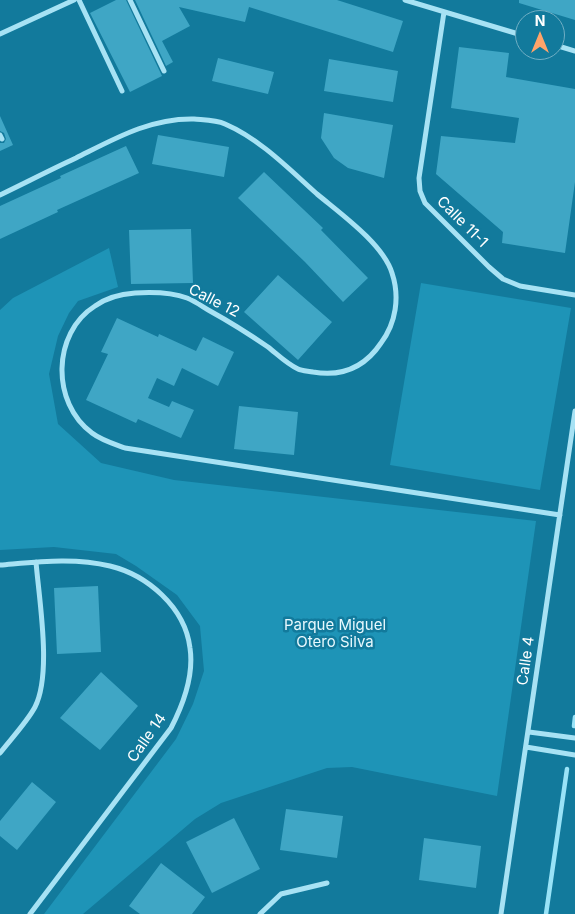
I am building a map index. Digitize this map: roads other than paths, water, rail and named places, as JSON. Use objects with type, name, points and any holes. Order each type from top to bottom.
[{"type":"street","points":[[0,34],[74,0]]},
{"type":"street","points":[[78,0],[122,91]]},
{"type":"street","points":[[130,0],[164,70]]},
{"type":"street","points":[[405,0],[515,33]]},
{"type":"street","name":"Calle 11-1","points":[[444,12],[419,178],[420,191],[426,203],[503,279],[520,286],[575,295]]},
{"type":"street","name":"Calle 12","points":[[0,195],[140,127],[187,119],[222,123],[240,131],[277,158],[384,254],[392,272],[397,297],[394,319],[385,339],[373,355],[356,368],[335,373],[318,373],[298,369],[243,330],[187,298],[162,293],[134,293],[115,296],[95,305],[85,314],[74,328],[68,340],[63,358],[62,372],[68,404],[75,415],[91,433],[125,448],[560,515]]},
{"type":"street","name":"Calle 4","points":[[501,914],[575,411]]},
{"type":"street","name":"Calle 14","points":[[0,565],[76,561],[110,566],[130,573],[151,584],[176,610],[190,646],[191,668],[187,690],[171,728],[30,914]]},
{"type":"street","points":[[0,753],[35,706],[41,684],[44,656],[36,562]]},
{"type":"street","points":[[529,732],[575,738]]},
{"type":"street","points":[[526,747],[575,755]]},
{"type":"street","points":[[260,914],[281,894],[327,883]]},
{"type":"waterway","points":[[574,726],[575,717]]},
{"type":"waterway","points":[[546,914],[567,769]]},
{"type":"park label","name":"Parque Miguel Otero Silva","points":[[335,634]]}]
